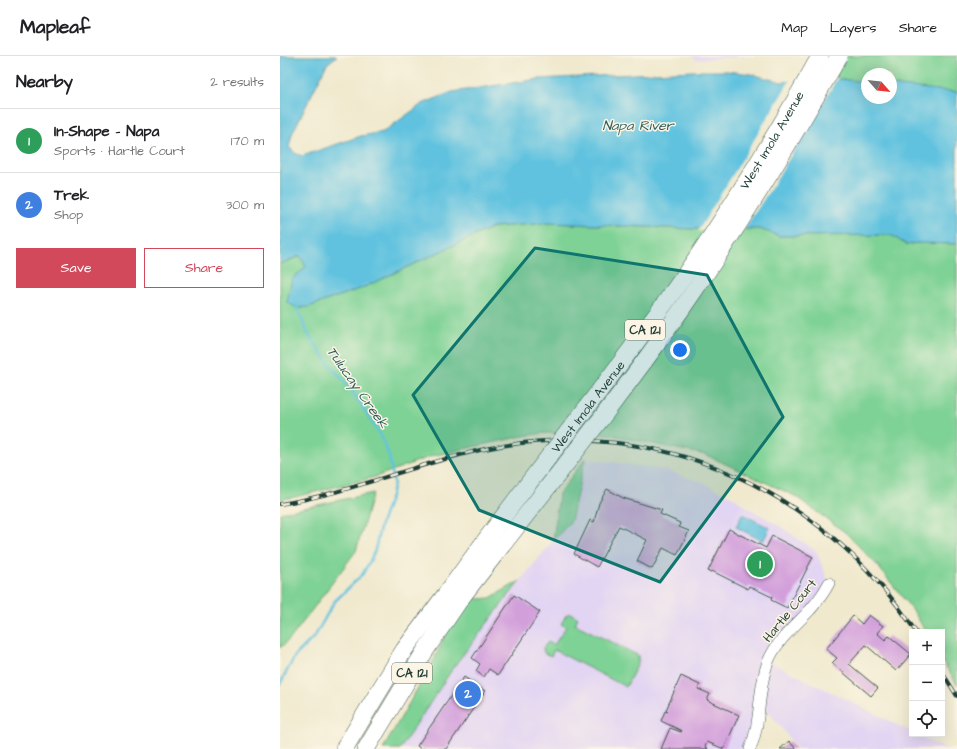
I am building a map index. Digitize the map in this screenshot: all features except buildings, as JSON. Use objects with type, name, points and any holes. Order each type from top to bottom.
[{"type":"main road","name":"West Imola Avenue","points":[[366,749],[426,652],[481,544],[616,370],[666,301],[751,174],[820,56]]},
{"type":"main road","name":"West Imola Avenue","points":[[344,749],[404,650],[455,594],[580,445],[680,311],[765,183],[808,113],[839,56]]},
{"type":"street","name":"Hartle Court","points":[[750,749],[756,731],[763,683],[768,661],[775,648],[817,601],[829,583]]},
{"type":"highlighted area","points":[[535,248],[707,275],[783,417],[660,582],[479,510],[413,395]]},
{"type":"shaded area","points":[[692,56],[752,56],[696,60]]},
{"type":"shaded area","points":[[585,458],[665,470],[704,483],[733,497],[816,551],[829,583],[768,661],[909,731],[909,737],[922,737],[946,749],[798,749],[761,702],[750,749],[400,749],[455,665],[520,581],[571,521]]},
{"type":"green space","points":[[839,56],[957,56],[957,92],[897,87],[897,68],[861,68],[861,83],[826,80]]},
{"type":"green space","points":[[548,223],[693,229],[760,229],[779,236],[891,235],[907,245],[916,243],[957,244],[957,685],[945,665],[945,629],[924,629],[914,612],[877,565],[846,533],[795,496],[706,455],[607,434],[546,433],[523,436],[432,456],[375,477],[291,498],[280,499],[280,264],[301,256],[306,267],[292,279],[297,308],[308,307],[362,288],[493,227]]},
{"type":"green space","points":[[585,458],[571,521],[553,541],[559,494]]},
{"type":"green space","points":[[373,493],[356,551],[291,638],[280,648],[280,513]]},
{"type":"green space","points":[[520,581],[455,665],[400,749],[383,749],[436,656],[461,598],[467,590],[478,599],[490,598]]},
{"type":"green space","points":[[570,613],[578,618],[575,624],[639,656],[637,660],[639,661],[626,687],[554,650],[551,656],[544,653],[543,648],[548,642],[554,645],[566,627],[561,624],[566,615]]},
{"type":"water","name":"Napa River","points":[[280,56],[337,56],[327,64],[292,134],[289,147],[295,153],[302,156],[361,136],[383,132],[422,104],[452,92],[539,79],[693,71],[727,71],[751,74],[781,82],[830,78],[861,81],[861,104],[897,104],[897,86],[957,92],[957,244],[916,243],[907,245],[891,235],[779,236],[760,229],[693,229],[548,223],[493,227],[362,288],[308,307],[297,308],[287,302],[292,279],[306,267],[300,256],[280,264]]},
{"type":"water","points":[[742,514],[770,528],[763,541],[736,527]]},
{"type":"pier","points":[[830,76],[838,77],[775,182],[743,231],[698,231],[791,79]]},
{"type":"waterway","name":"Tulucay Creek","points":[[280,684],[295,656],[315,636],[334,602],[362,575],[370,561],[375,550],[381,524],[394,483],[389,456],[382,438],[353,392],[327,361],[308,334],[297,308],[298,305]]},
{"type":"railway","points":[[280,504],[333,493],[437,461],[490,448],[553,441],[615,443],[675,454],[732,474],[785,502],[834,538],[878,582],[914,629]]},
{"type":"railway","points":[[945,677],[957,696]]},
{"type":"place","name":"In-Shape - Napa","points":[[760,564]]},
{"type":"place","name":"Trek","points":[[468,694]]}]
